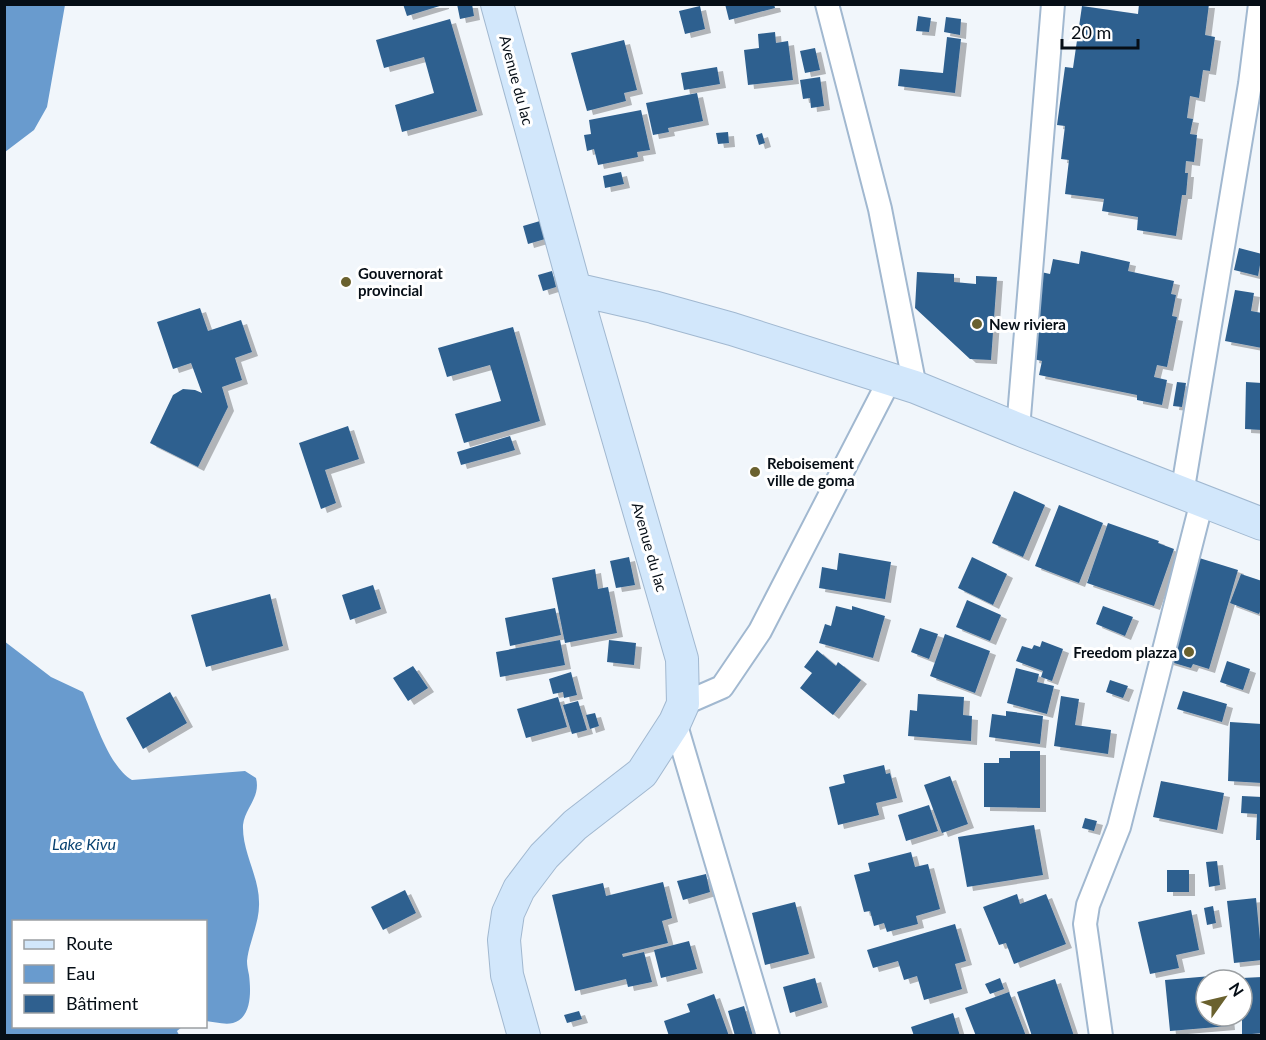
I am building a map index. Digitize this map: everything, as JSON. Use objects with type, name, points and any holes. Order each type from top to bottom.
[{"type":"main road","name":"Avenue du lac","points":[[497,4],[575,290],[682,659],[679,713]]},
{"type":"main road","points":[[575,290],[653,307],[732,329],[902,383],[1262,524]]},
{"type":"main road","points":[[524,1035],[507,975],[504,940],[508,913],[519,888],[544,856],[575,825],[642,773],[679,713]]},
{"type":"street","points":[[768,1035],[679,713],[722,687],[760,631],[902,383],[880,209],[827,4]]},
{"type":"street","points":[[1018,429],[1053,4]]},
{"type":"street","points":[[1101,1035],[1085,924],[1088,905],[1119,826],[1192,497],[1260,4]]},
{"type":"water","points":[[5,4],[65,5],[47,107],[34,130],[5,152]]},
{"type":"water","name":"Lake Kivu","points":[[4,641],[51,677],[83,692],[109,753],[123,773],[132,780],[245,771],[256,778],[255,797],[244,819],[243,835],[258,892],[259,909],[247,961],[249,1003],[244,1016],[227,1024],[207,1021],[207,920],[12,920],[12,1028],[181,1028],[177,1031],[179,1035],[5,1035]]},
{"type":"building","points":[[403,4],[443,4],[443,5],[407,16]]},
{"type":"building","points":[[457,4],[472,4],[474,16],[460,19]]},
{"type":"building","points":[[725,4],[774,4],[775,8],[729,20]]},
{"type":"building","points":[[1139,4],[1209,4],[1205,35],[1215,37],[1210,71],[1203,70],[1199,98],[1190,96],[1187,118],[1193,119],[1190,134],[1197,135],[1194,162],[1186,161],[1185,173],[1188,173],[1186,195],[1182,195],[1176,236],[1137,230],[1138,217],[1102,211],[1104,199],[1065,194],[1069,160],[1061,159],[1065,126],[1057,125],[1065,67],[1073,68],[1082,6],[1138,14]]},
{"type":"building","points":[[700,6],[705,29],[685,34],[679,11]]},
{"type":"building","points":[[918,16],[931,18],[929,32],[916,31]]},
{"type":"building","points":[[946,17],[961,19],[960,35],[944,32]]},
{"type":"building","points":[[450,19],[477,111],[402,132],[395,105],[434,93],[424,57],[384,68],[376,40]]},
{"type":"building","points":[[775,32],[776,43],[788,41],[793,80],[748,85],[744,50],[759,48],[758,34]]},
{"type":"building","points":[[947,37],[961,39],[955,93],[898,86],[900,69],[943,73]]},
{"type":"building","points":[[624,40],[637,90],[624,93],[626,101],[587,111],[571,53]]},
{"type":"building","points":[[815,48],[820,70],[805,73],[800,51]]},
{"type":"building","points":[[717,67],[720,84],[684,90],[681,73]]},
{"type":"building","points":[[820,77],[824,106],[811,108],[810,98],[803,99],[800,80]]},
{"type":"building","points":[[697,93],[703,121],[668,128],[669,132],[653,135],[646,103]]},
{"type":"building","points":[[641,110],[650,150],[637,152],[638,157],[598,165],[594,149],[587,151],[584,135],[591,134],[589,120]]},
{"type":"building","points":[[728,132],[729,143],[718,144],[716,133]]},
{"type":"building","points":[[762,133],[765,143],[759,145],[756,135]]},
{"type":"building","points":[[621,172],[624,184],[605,188],[603,176]]},
{"type":"building","points":[[540,221],[545,239],[528,244],[523,226]]},
{"type":"building","points":[[1239,248],[1262,254],[1258,276],[1234,270]]},
{"type":"building","points":[[1081,251],[1130,262],[1128,271],[1174,281],[1171,294],[1176,295],[1172,316],[1177,317],[1167,367],[1157,365],[1154,377],[1167,380],[1162,405],[1137,400],[1137,395],[1039,375],[1042,361],[1033,359],[1039,326],[1031,324],[1041,272],[1050,274],[1053,259],[1079,264]]},
{"type":"building","points":[[552,271],[556,287],[543,291],[538,275]]},
{"type":"building","points":[[917,272],[954,274],[954,282],[976,284],[976,276],[997,277],[991,360],[970,359],[915,308]]},
{"type":"building","points":[[1235,290],[1254,293],[1251,311],[1262,313],[1262,348],[1225,341]]},
{"type":"building","points":[[200,308],[208,331],[241,320],[252,352],[235,358],[242,380],[222,387],[228,407],[198,467],[150,443],[173,395],[183,389],[202,393],[191,363],[173,369],[157,322]]},
{"type":"building","points":[[513,327],[540,421],[464,443],[455,414],[501,401],[490,365],[447,377],[438,348]]},
{"type":"building","points":[[1177,382],[1186,383],[1182,407],[1173,406]]},
{"type":"building","points":[[1246,382],[1262,383],[1262,430],[1245,429]]},
{"type":"building","points":[[348,426],[359,459],[325,470],[336,503],[321,509],[299,443]]},
{"type":"building","points":[[510,436],[515,450],[461,465],[457,452]]},
{"type":"building","points":[[1014,491],[1045,505],[1023,557],[992,543]]},
{"type":"building","points":[[1059,505],[1103,523],[1079,583],[1035,566]]},
{"type":"building","points":[[1108,523],[1159,541],[1158,543],[1174,549],[1154,606],[1087,583]]},
{"type":"building","points":[[839,553],[891,562],[885,599],[819,588],[822,567],[837,570]]},
{"type":"building","points":[[629,557],[635,585],[616,588],[610,561]]},
{"type":"building","points":[[972,557],[1007,574],[993,605],[958,588]]},
{"type":"building","points":[[1196,557],[1238,570],[1209,669],[1193,664],[1191,668],[1164,660]]},
{"type":"building","points":[[595,569],[598,589],[608,587],[617,633],[565,643],[552,578]]},
{"type":"building","points":[[1241,574],[1262,581],[1262,607],[1259,614],[1230,603]]},
{"type":"building","points":[[373,585],[381,609],[350,620],[342,595]]},
{"type":"building","points":[[270,594],[283,646],[206,667],[191,615]]},
{"type":"building","points":[[967,600],[1001,615],[990,641],[956,627]]},
{"type":"building","points":[[836,606],[852,610],[852,606],[885,616],[873,658],[819,643],[825,624],[831,626]]},
{"type":"building","points":[[1103,606],[1133,617],[1125,636],[1096,624]]},
{"type":"building","points":[[555,608],[561,635],[510,646],[505,618]]},
{"type":"building","points":[[920,628],[938,634],[929,659],[911,652]]},
{"type":"building","points":[[945,634],[990,651],[975,693],[930,676]]},
{"type":"building","points":[[560,640],[565,665],[500,677],[496,652]]},
{"type":"building","points":[[609,640],[636,643],[634,665],[607,662]]},
{"type":"building","points":[[1042,641],[1063,649],[1052,681],[1041,677],[1043,671],[1016,661],[1022,646],[1032,649],[1034,645],[1040,647]]},
{"type":"building","points":[[817,650],[836,666],[838,662],[861,680],[833,715],[800,688],[812,673],[804,667]]},
{"type":"building","points":[[1227,661],[1250,669],[1243,690],[1220,682]]},
{"type":"building","points":[[413,666],[428,688],[408,701],[393,678]]},
{"type":"building","points":[[1016,668],[1039,674],[1037,682],[1054,686],[1047,714],[1007,703]]},
{"type":"building","points":[[571,672],[577,695],[564,698],[563,692],[553,694],[549,679]]},
{"type":"building","points":[[1110,680],[1128,686],[1123,698],[1106,692]]},
{"type":"building","points":[[1183,691],[1227,704],[1222,722],[1177,709]]},
{"type":"building","points":[[170,692],[187,723],[143,749],[126,718]]},
{"type":"building","points":[[918,694],[964,697],[963,715],[972,716],[971,741],[908,736],[910,710],[917,711]]},
{"type":"building","points":[[1061,696],[1079,699],[1075,725],[1111,730],[1108,754],[1054,746]]},
{"type":"building","points":[[558,697],[567,727],[526,738],[517,709]]},
{"type":"building","points":[[578,701],[587,730],[572,734],[563,705]]},
{"type":"building","points":[[1006,711],[1043,716],[1040,744],[989,737],[992,714],[1006,716]]},
{"type":"building","points":[[595,713],[599,726],[590,729],[586,715]]},
{"type":"building","points":[[1230,722],[1262,724],[1262,783],[1228,781]]},
{"type":"building","points":[[1010,751],[1040,751],[1040,808],[984,807],[984,763],[999,763],[999,758],[1010,758]]},
{"type":"building","points":[[884,765],[886,774],[890,773],[897,798],[876,803],[879,815],[838,825],[829,787],[845,783],[843,775]]},
{"type":"building","points":[[950,776],[968,824],[942,833],[924,785]]},
{"type":"building","points":[[1161,781],[1224,793],[1217,830],[1153,817]]},
{"type":"building","points":[[1242,796],[1262,797],[1262,840],[1256,840],[1257,814],[1241,813]]},
{"type":"building","points":[[929,805],[938,831],[906,841],[898,815]]},
{"type":"building","points":[[1085,818],[1097,821],[1094,831],[1082,828]]},
{"type":"building","points":[[1034,825],[1043,875],[967,887],[958,837]]},
{"type":"building","points":[[911,852],[915,867],[928,864],[940,909],[916,916],[918,924],[887,932],[884,923],[874,926],[870,911],[864,912],[854,875],[870,871],[868,863]]},
{"type":"building","points":[[1217,861],[1220,885],[1209,887],[1206,862]]},
{"type":"building","points":[[1167,870],[1189,870],[1189,892],[1167,892]]},
{"type":"building","points":[[706,874],[710,892],[683,900],[677,881]]},
{"type":"building","points":[[663,882],[672,918],[662,921],[668,943],[622,954],[623,957],[644,952],[652,982],[628,987],[626,979],[575,991],[552,895],[603,883],[606,896]]},
{"type":"building","points":[[405,890],[416,913],[383,930],[371,907]]},
{"type":"building","points":[[1017,894],[1020,904],[1046,894],[1066,944],[1014,964],[1006,943],[999,945],[983,907]]},
{"type":"building","points":[[1256,898],[1262,960],[1234,963],[1227,901]]},
{"type":"building","points":[[795,902],[809,954],[765,965],[752,913]]},
{"type":"building","points":[[1213,906],[1216,923],[1207,925],[1204,908]]},
{"type":"building","points":[[1191,910],[1199,950],[1176,955],[1179,968],[1150,974],[1138,922]]},
{"type":"building","points":[[955,924],[966,961],[955,964],[962,989],[924,1000],[917,976],[904,980],[898,961],[873,968],[867,950]]},
{"type":"building","points":[[689,941],[697,969],[661,978],[654,950]]},
{"type":"building","points":[[1194,977],[1194,1028],[1205,1028],[1170,1031],[1165,980]]},
{"type":"building","points":[[1254,977],[1262,977],[1262,1033],[1242,1035],[1242,1028],[1254,1028]]},
{"type":"building","points":[[815,978],[822,1003],[790,1013],[783,987]]},
{"type":"building","points":[[1000,978],[1004,989],[990,994],[985,984]]},
{"type":"building","points":[[1055,979],[1074,1036],[1032,1036],[1017,992]]},
{"type":"building","points":[[1009,992],[1026,1036],[976,1036],[965,1008]]},
{"type":"building","points":[[714,994],[729,1036],[669,1036],[664,1021],[690,1012],[687,1004]]},
{"type":"building","points":[[744,1006],[753,1036],[735,1036],[728,1011]]},
{"type":"building","points":[[579,1011],[582,1019],[567,1023],[564,1015]]},
{"type":"building","points":[[953,1013],[960,1036],[914,1036],[911,1027]]},
{"type":"place","name":"Gouvernorat provincial","points":[[346,282]]},
{"type":"place","name":"New riviera","points":[[977,324]]},
{"type":"place","name":"Reboisement ville de goma","points":[[755,472]]},
{"type":"place","name":"Freedom plazza","points":[[1189,652]]}]
